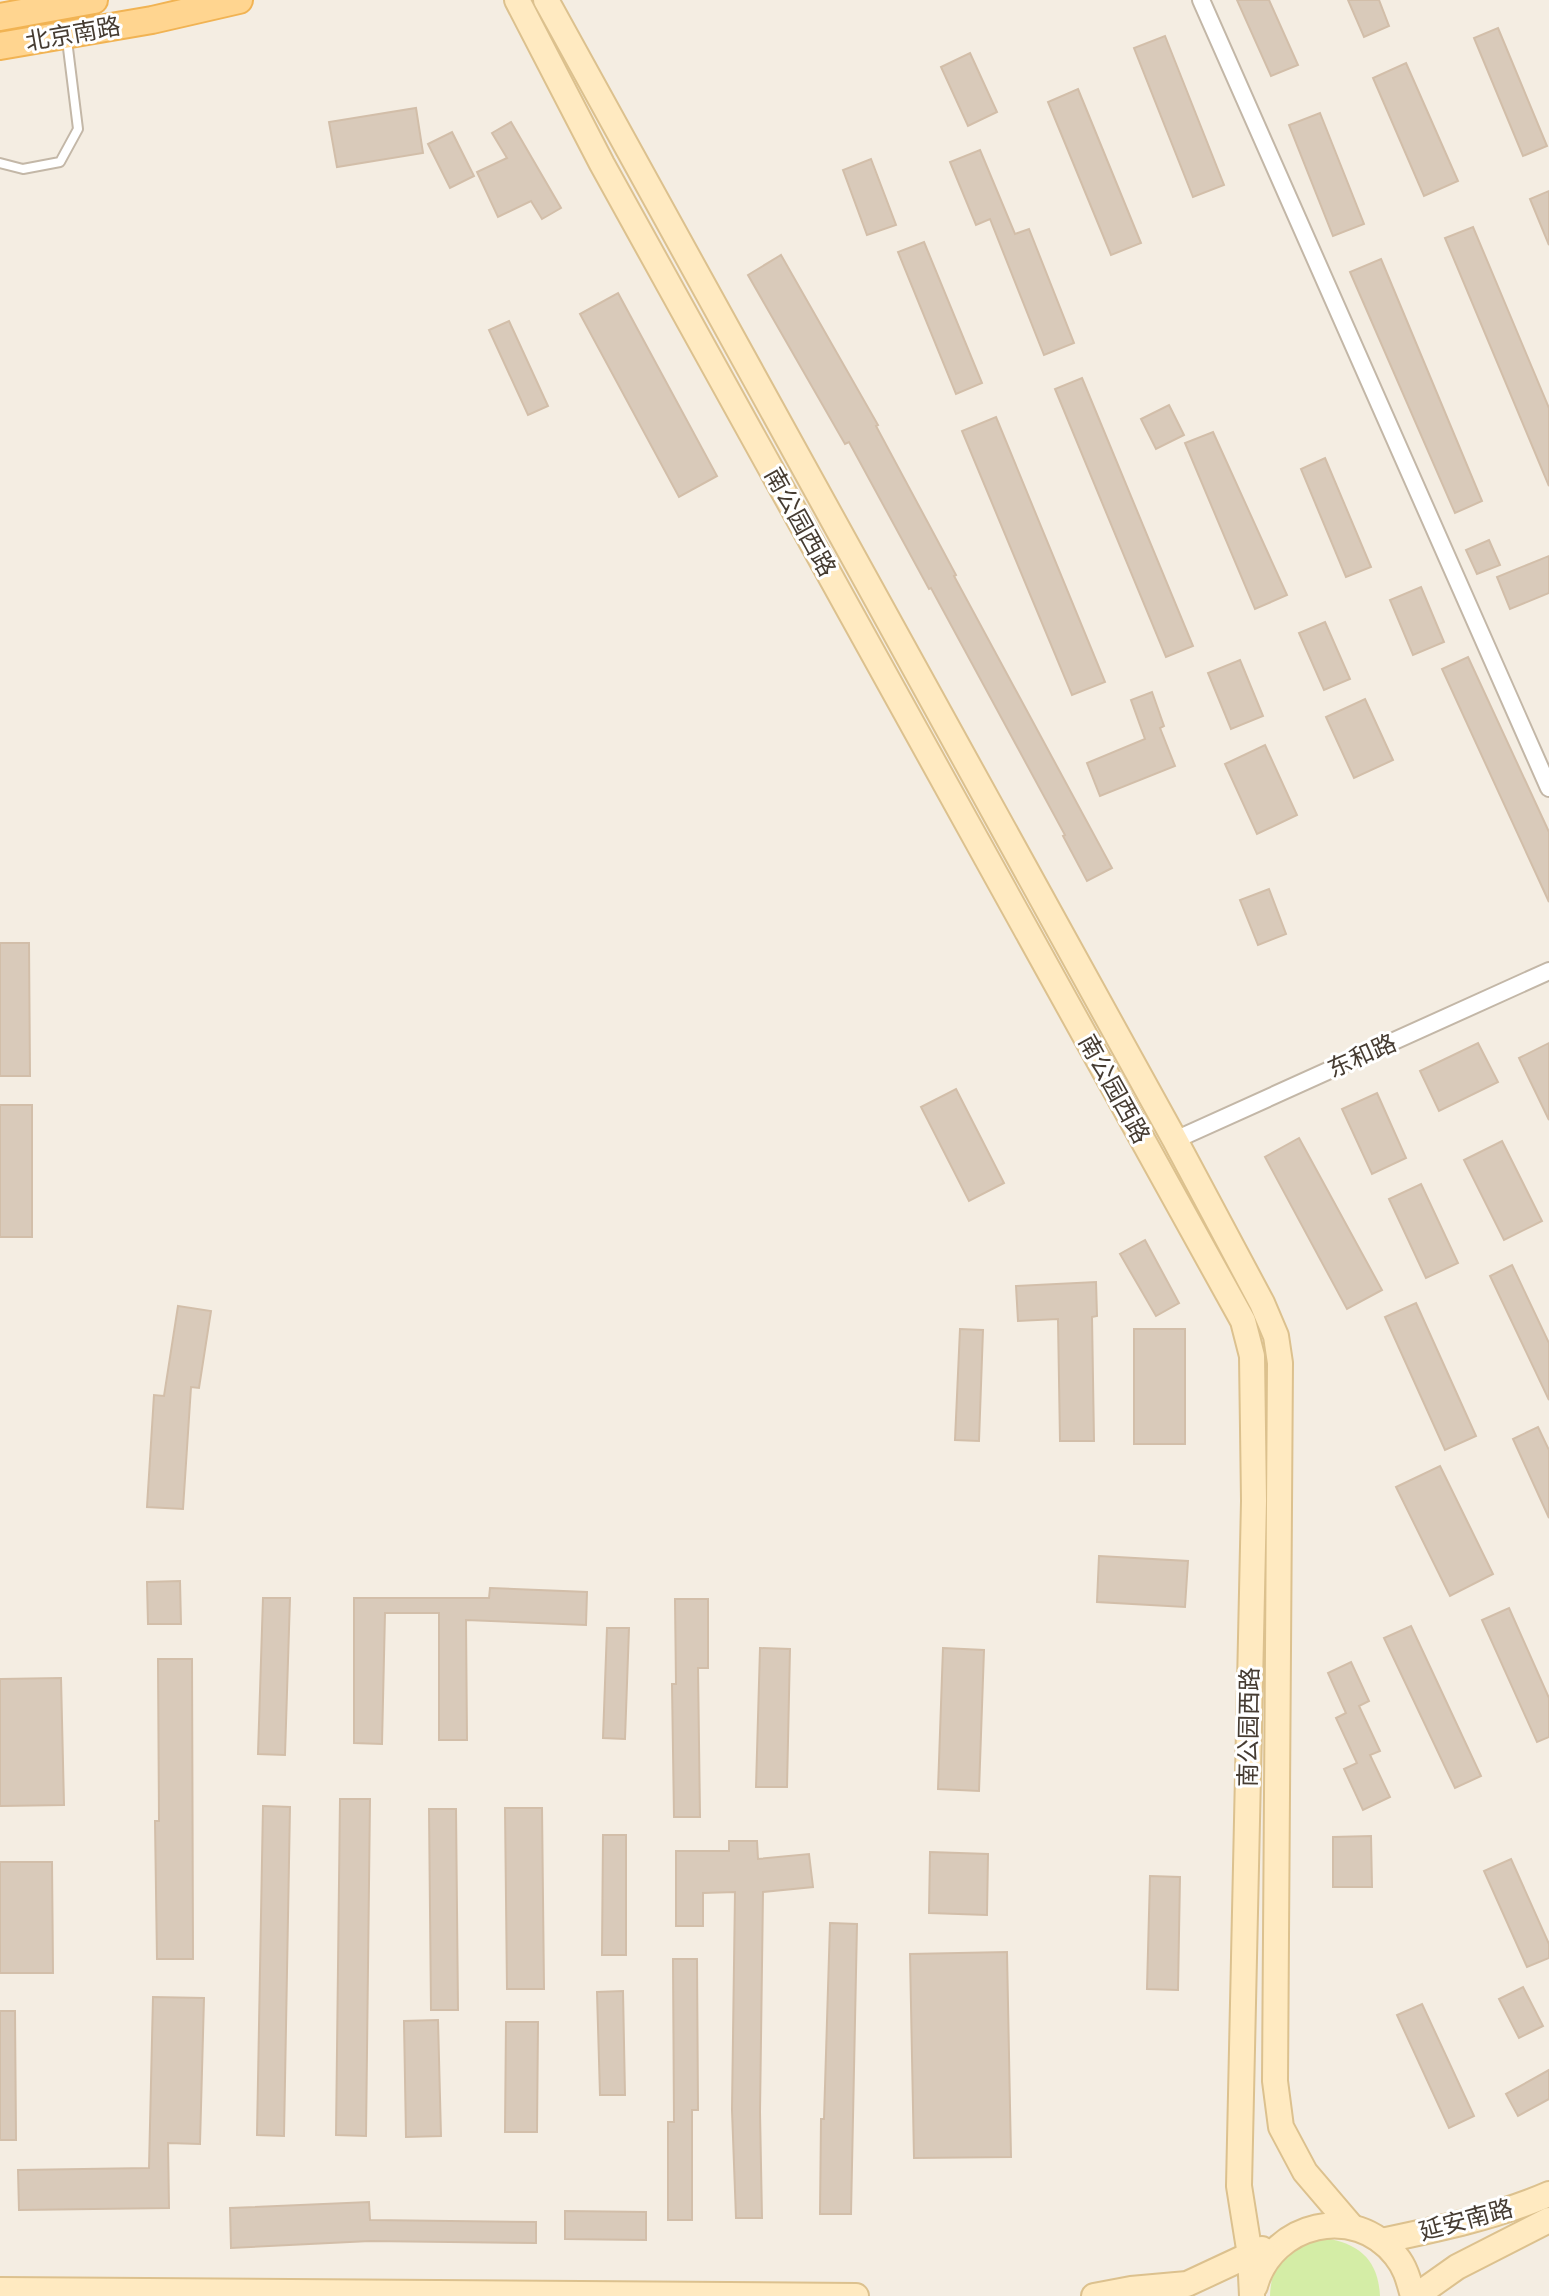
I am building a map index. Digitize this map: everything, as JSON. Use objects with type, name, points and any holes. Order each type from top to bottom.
[{"type":"main road","name":"北京南路","points":[[0,17],[94,0]]},
{"type":"main road","name":"北京南路","points":[[0,46],[152,20],[239,0]]},
{"type":"main road","name":"南公园西路","points":[[517,0],[602,164],[1243,1321],[1252,1356],[1254,1501],[1239,2186],[1251,2283]]},
{"type":"main road","name":"南公园西路","points":[[546,0],[1175,1140],[1262,1303],[1276,1336],[1280,1363],[1280,1531],[1275,2081],[1281,2127],[1305,2172],[1352,2227]]},
{"type":"main road","name":"延安南路","points":[[1389,2248],[1438,2229],[1519,2207],[1549,2194]]},
{"type":"main road","name":"延安南路","points":[[1419,2295],[1457,2267],[1549,2220]]},
{"type":"main road","points":[[1094,2296],[1187,2284],[1251,2283],[1271,2252],[1290,2237],[1310,2228],[1331,2225],[1352,2227],[1389,2248],[1419,2295]]},
{"type":"main road","points":[[0,2290],[856,2296]]},
{"type":"street","points":[[1201,0],[1549,788]]},
{"type":"street","name":"东和路","points":[[1175,1140],[1549,971]]},
{"type":"lane","points":[[0,163],[23,169],[60,162],[78,129],[67,35]]},
{"type":"green space","points":[[1325,2238],[1357,2249],[1365,2256],[1375,2273],[1380,2296],[1270,2296],[1274,2272],[1285,2255],[1302,2244]]},
{"type":"building","points":[[1237,0],[1269,0],[1298,65],[1271,76]]},
{"type":"building","points":[[1348,0],[1379,0],[1389,26],[1364,37]]},
{"type":"building","points":[[1498,28],[1547,146],[1523,156],[1474,38]]},
{"type":"building","points":[[1165,36],[1224,185],[1193,197],[1134,48]]},
{"type":"building","points":[[970,53],[997,112],[968,126],[941,67]]},
{"type":"building","points":[[1406,63],[1458,181],[1424,196],[1373,78]]},
{"type":"building","points":[[1078,89],[1141,243],[1111,255],[1048,102]]},
{"type":"building","points":[[416,108],[423,153],[337,167],[329,122]]},
{"type":"building","points":[[1320,113],[1364,224],[1333,236],[1289,125]]},
{"type":"building","points":[[511,122],[561,208],[542,219],[531,201],[498,217],[477,172],[507,158],[492,133]]},
{"type":"building","points":[[452,132],[474,176],[450,188],[428,144]]},
{"type":"building","points":[[980,150],[1015,234],[1029,229],[1074,343],[1044,355],[990,219],[976,225],[950,162]]},
{"type":"building","points":[[871,159],[896,225],[867,235],[843,170]]},
{"type":"building","points":[[1549,191],[1549,245],[1530,199]]},
{"type":"building","points":[[1473,227],[1549,408],[1549,486],[1445,238]]},
{"type":"building","points":[[924,242],[982,383],[956,394],[898,252]]},
{"type":"building","points":[[781,255],[878,425],[954,576],[1112,868],[1087,881],[931,588],[849,442],[845,444],[748,275]]},
{"type":"building","points":[[1381,259],[1482,501],[1455,513],[1350,272]]},
{"type":"building","points":[[618,293],[717,476],[679,497],[580,314]]},
{"type":"building","points":[[509,321],[548,406],[528,415],[489,330]]},
{"type":"building","points":[[1082,378],[1193,646],[1166,657],[1055,389]]},
{"type":"building","points":[[1169,405],[1184,435],[1156,449],[1141,419]]},
{"type":"building","points":[[996,417],[1105,682],[1072,695],[962,431]]},
{"type":"building","points":[[1213,432],[1287,595],[1255,609],[1185,443]]},
{"type":"building","points":[[1325,458],[1371,567],[1346,577],[1301,469]]},
{"type":"building","points":[[1489,540],[1500,565],[1477,574],[1466,550]]},
{"type":"building","points":[[1549,556],[1549,593],[1510,609],[1497,577]]},
{"type":"building","points":[[1421,587],[1444,642],[1413,655],[1390,600]]},
{"type":"building","points":[[1325,622],[1350,679],[1324,690],[1299,633]]},
{"type":"building","points":[[1468,657],[1549,832],[1549,902],[1442,669]]},
{"type":"building","points":[[1240,660],[1263,716],[1231,729],[1208,673]]},
{"type":"building","points":[[1152,692],[1164,726],[1160,728],[1175,766],[1100,796],[1087,763],[1145,739],[1131,700]]},
{"type":"building","points":[[1365,699],[1393,760],[1354,778],[1326,717]]},
{"type":"building","points":[[1265,745],[1297,815],[1257,834],[1225,764]]},
{"type":"building","points":[[1269,889],[1286,934],[1258,945],[1240,900]]},
{"type":"building","points":[[0,943],[29,943],[30,1076],[0,1076]]},
{"type":"building","points":[[1478,1043],[1498,1082],[1439,1111],[1420,1071]]},
{"type":"building","points":[[1549,1043],[1549,1120],[1519,1058]]},
{"type":"building","points":[[956,1089],[1004,1183],[969,1201],[921,1107]]},
{"type":"building","points":[[1377,1093],[1406,1158],[1372,1174],[1342,1109]]},
{"type":"building","points":[[0,1105],[32,1105],[32,1237],[0,1237]]},
{"type":"building","points":[[1299,1138],[1382,1290],[1347,1309],[1265,1157]]},
{"type":"building","points":[[1502,1141],[1542,1221],[1504,1240],[1464,1160]]},
{"type":"building","points":[[1421,1184],[1458,1263],[1426,1278],[1389,1199]]},
{"type":"building","points":[[1145,1240],[1179,1303],[1156,1316],[1120,1254]]},
{"type":"building","points":[[1512,1265],[1549,1343],[1549,1400],[1490,1276]]},
{"type":"building","points":[[1096,1282],[1097,1316],[1092,1317],[1094,1441],[1060,1441],[1058,1319],[1018,1321],[1016,1286]]},
{"type":"building","points":[[1416,1303],[1476,1436],[1445,1450],[1385,1317]]},
{"type":"building","points":[[178,1306],[211,1311],[199,1388],[191,1387],[183,1509],[147,1507],[154,1395],[164,1396]]},
{"type":"building","points":[[960,1329],[983,1330],[979,1441],[955,1440]]},
{"type":"building","points":[[1134,1329],[1185,1329],[1185,1444],[1134,1444]]},
{"type":"building","points":[[1538,1427],[1549,1450],[1549,1518],[1513,1439]]},
{"type":"building","points":[[1440,1466],[1493,1574],[1450,1596],[1396,1487]]},
{"type":"building","points":[[1099,1556],[1188,1561],[1185,1607],[1097,1602]]},
{"type":"building","points":[[180,1581],[181,1624],[148,1624],[147,1582]]},
{"type":"building","points":[[490,1588],[587,1592],[586,1625],[466,1620],[467,1740],[439,1740],[439,1613],[385,1613],[382,1744],[354,1743],[354,1598],[489,1598]]},
{"type":"building","points":[[263,1598],[290,1598],[285,1755],[258,1754]]},
{"type":"building","points":[[675,1599],[708,1599],[708,1668],[698,1668],[700,1817],[674,1817],[672,1684],[676,1684]]},
{"type":"building","points":[[1509,1608],[1549,1698],[1549,1737],[1537,1742],[1482,1620]]},
{"type":"building","points":[[1411,1626],[1481,1776],[1455,1788],[1384,1638]]},
{"type":"building","points":[[607,1628],[629,1628],[625,1739],[603,1738]]},
{"type":"building","points":[[760,1648],[790,1649],[787,1787],[756,1787]]},
{"type":"building","points":[[943,1648],[984,1650],[979,1791],[938,1789]]},
{"type":"building","points":[[158,1659],[192,1659],[193,1959],[157,1959],[155,1821],[159,1821]]},
{"type":"building","points":[[1351,1662],[1369,1701],[1359,1706],[1380,1751],[1370,1755],[1390,1797],[1363,1810],[1344,1769],[1357,1763],[1336,1718],[1346,1713],[1328,1673]]},
{"type":"building","points":[[61,1678],[64,1805],[0,1806],[0,1679]]},
{"type":"building","points":[[340,1799],[370,1799],[366,2136],[336,2135]]},
{"type":"building","points":[[263,1806],[290,1807],[284,2136],[257,2135]]},
{"type":"building","points":[[505,1808],[542,1808],[544,1989],[507,1989]]},
{"type":"building","points":[[429,1809],[456,1809],[458,2010],[431,2010]]},
{"type":"building","points":[[603,1835],[626,1835],[626,1955],[602,1955]]},
{"type":"building","points":[[1371,1836],[1372,1887],[1333,1887],[1333,1837]]},
{"type":"building","points":[[729,1841],[757,1841],[758,1859],[809,1854],[813,1887],[763,1892],[762,2218],[736,2218],[732,2110],[735,1892],[703,1893],[703,1926],[676,1926],[676,1851],[729,1851]]},
{"type":"building","points":[[930,1852],[988,1854],[987,1915],[929,1913]]},
{"type":"building","points":[[1511,1859],[1549,1944],[1549,1958],[1527,1967],[1484,1871]]},
{"type":"building","points":[[0,1862],[52,1862],[53,1973],[0,1973]]},
{"type":"building","points":[[1150,1876],[1180,1877],[1178,1990],[1147,1989]]},
{"type":"building","points":[[830,1923],[857,1924],[851,2214],[820,2214]]},
{"type":"building","points":[[1007,1952],[1011,2157],[914,2158],[910,1954]]},
{"type":"building","points":[[673,1959],[697,1959],[698,2110],[692,2110],[692,2220],[668,2220],[668,2122],[674,2122]]},
{"type":"building","points":[[1523,1987],[1543,2026],[1519,2038],[1499,1999]]},
{"type":"building","points":[[623,1991],[625,2095],[600,2095],[597,1992]]},
{"type":"building","points":[[153,1997],[204,1998],[200,2144],[168,2143],[169,2208],[19,2210],[18,2170],[149,2168]]},
{"type":"building","points":[[1422,2004],[1474,2116],[1449,2128],[1397,2015]]},
{"type":"building","points":[[0,2011],[15,2011],[16,2140],[0,2140]]},
{"type":"building","points":[[438,2020],[441,2136],[406,2137],[404,2021]]},
{"type":"building","points":[[506,2022],[538,2022],[537,2132],[505,2132]]},
{"type":"building","points":[[1549,2070],[1549,2099],[1518,2116],[1506,2094]]},
{"type":"building","points":[[369,2202],[370,2220],[536,2222],[536,2243],[370,2241],[231,2248],[230,2208]]},
{"type":"building","points":[[565,2211],[646,2212],[646,2240],[565,2239]]}]
